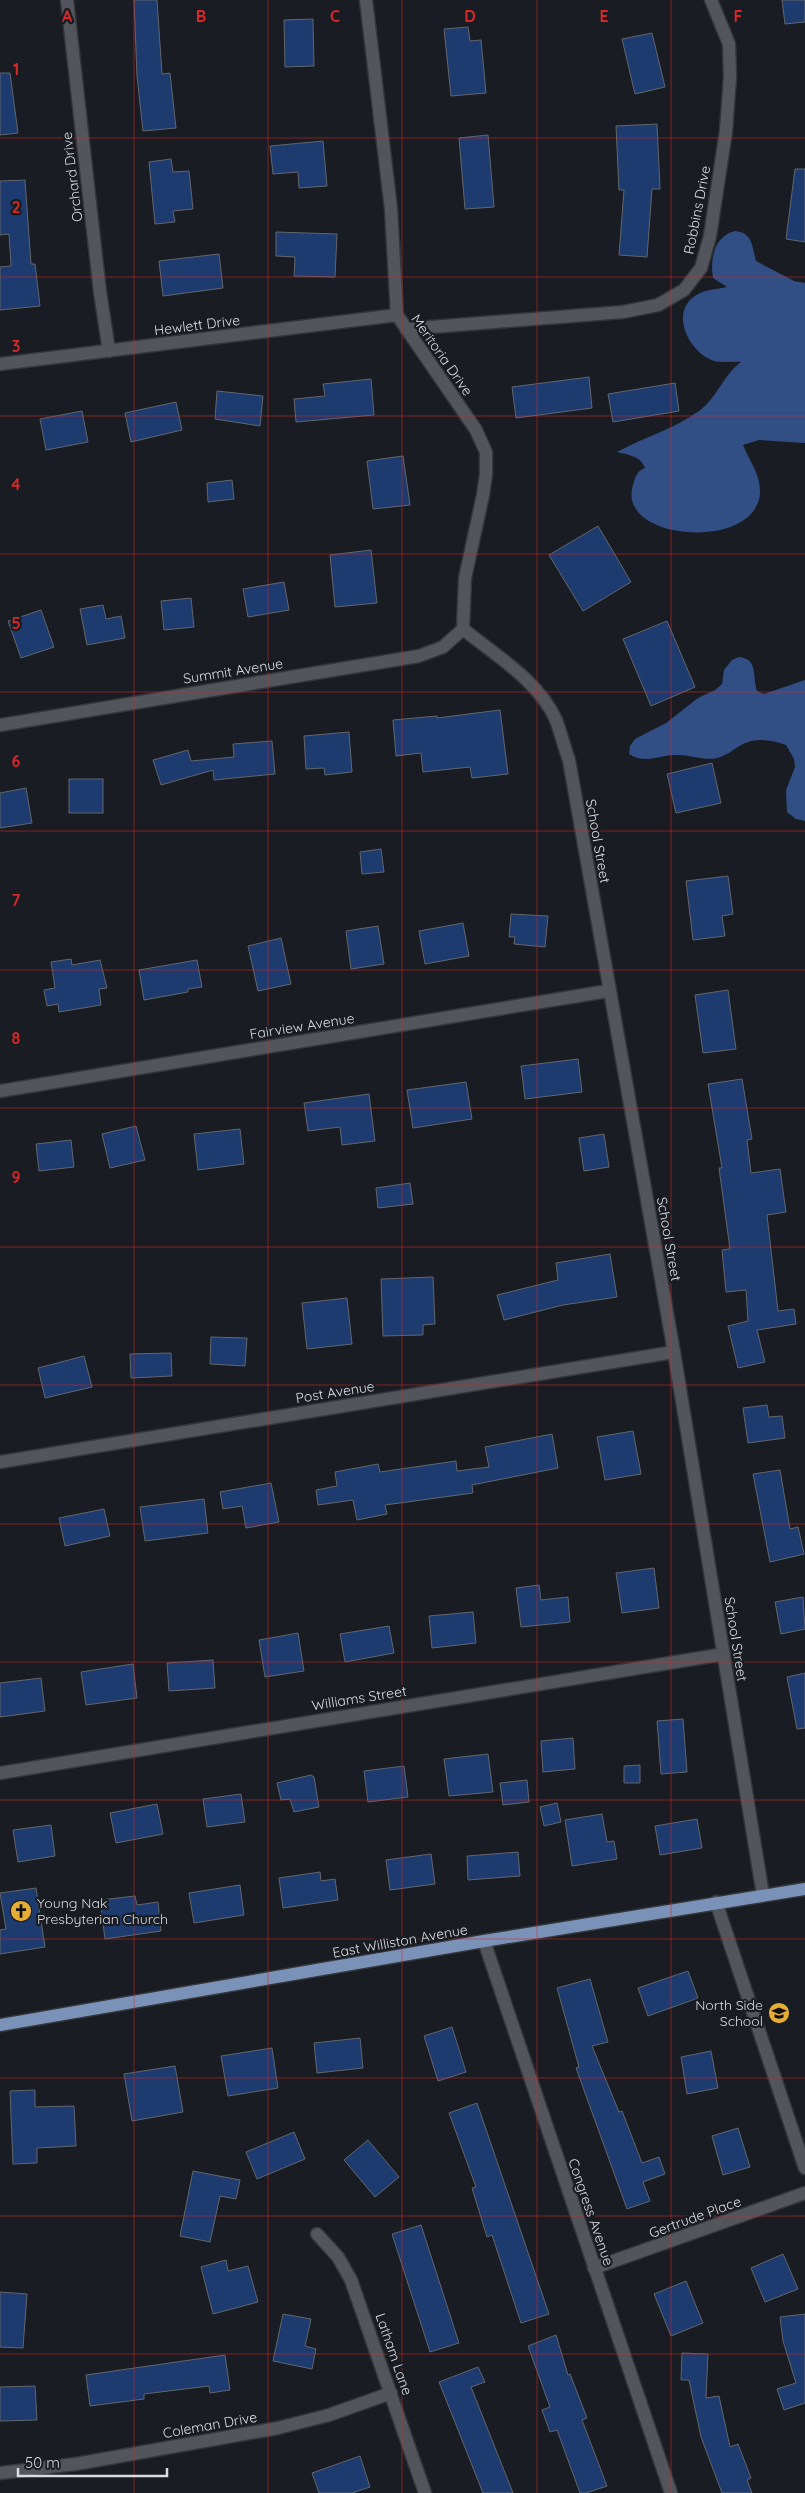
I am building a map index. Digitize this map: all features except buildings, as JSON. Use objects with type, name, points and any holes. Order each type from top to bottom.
[{"type":"main road","name":"East Williston Avenue","points":[[0,2025],[484,1941],[805,1889]]},
{"type":"street","name":"Orchard Drive","points":[[67,0],[100,292],[110,351]]},
{"type":"street","name":"Meritoria Drive","points":[[366,0],[391,209],[397,315],[476,430],[486,452],[486,474],[483,495],[465,578],[463,629]]},
{"type":"street","name":"Robbins Drive","points":[[406,329],[623,312],[658,305],[684,290],[700,268],[710,236],[726,131],[730,77],[729,44],[712,0]]},
{"type":"street","name":"Hewlett Drive","points":[[0,364],[397,315]]},
{"type":"street","name":"Summit Avenue","points":[[0,725],[419,656],[443,647],[463,629]]},
{"type":"street","name":"School Street","points":[[463,629],[528,682],[546,702],[555,719],[569,760],[608,991],[674,1352],[763,1895]]},
{"type":"street","name":"Fairview Avenue","points":[[0,1091],[608,991]]},
{"type":"street","name":"Post Avenue","points":[[0,1462],[674,1352]]},
{"type":"street","name":"Williams Street","points":[[0,1772],[724,1654]]},
{"type":"street","points":[[716,1902],[805,2168]]},
{"type":"street","name":"Congress Avenue","points":[[484,1941],[671,2493]]},
{"type":"street","name":"Gertrude Place","points":[[594,2268],[805,2193]]},
{"type":"street","name":"Latham Lane","points":[[317,2234],[338,2257],[351,2280],[425,2493]]},
{"type":"street","name":"Coleman Drive","points":[[0,2473],[76,2464],[278,2428],[330,2415],[391,2393]]},
{"type":"shaded area","points":[[735,231],[745,234],[751,241],[756,261],[794,281],[805,283],[805,443],[759,440],[743,445],[756,473],[760,491],[754,511],[738,524],[715,531],[690,532],[665,528],[645,519],[633,504],[633,485],[637,475],[645,468],[643,464],[634,457],[617,452],[679,423],[699,411],[711,400],[730,373],[741,362],[714,361],[698,351],[687,335],[683,316],[685,307],[699,293],[727,287],[713,278],[713,256],[722,238]]},
{"type":"shaded area","points":[[739,657],[750,661],[754,670],[757,691],[764,694],[805,680],[805,821],[796,819],[787,812],[786,790],[795,767],[794,759],[786,745],[757,740],[746,742],[729,753],[713,759],[672,755],[641,759],[629,754],[630,746],[635,739],[666,723],[698,698],[715,690],[722,684],[724,670],[732,660]]},
{"type":"place","name":"Young Nak Presbyterian Church","points":[[21,1911]]},
{"type":"place","name":"North Side School","points":[[779,2013]]}]
